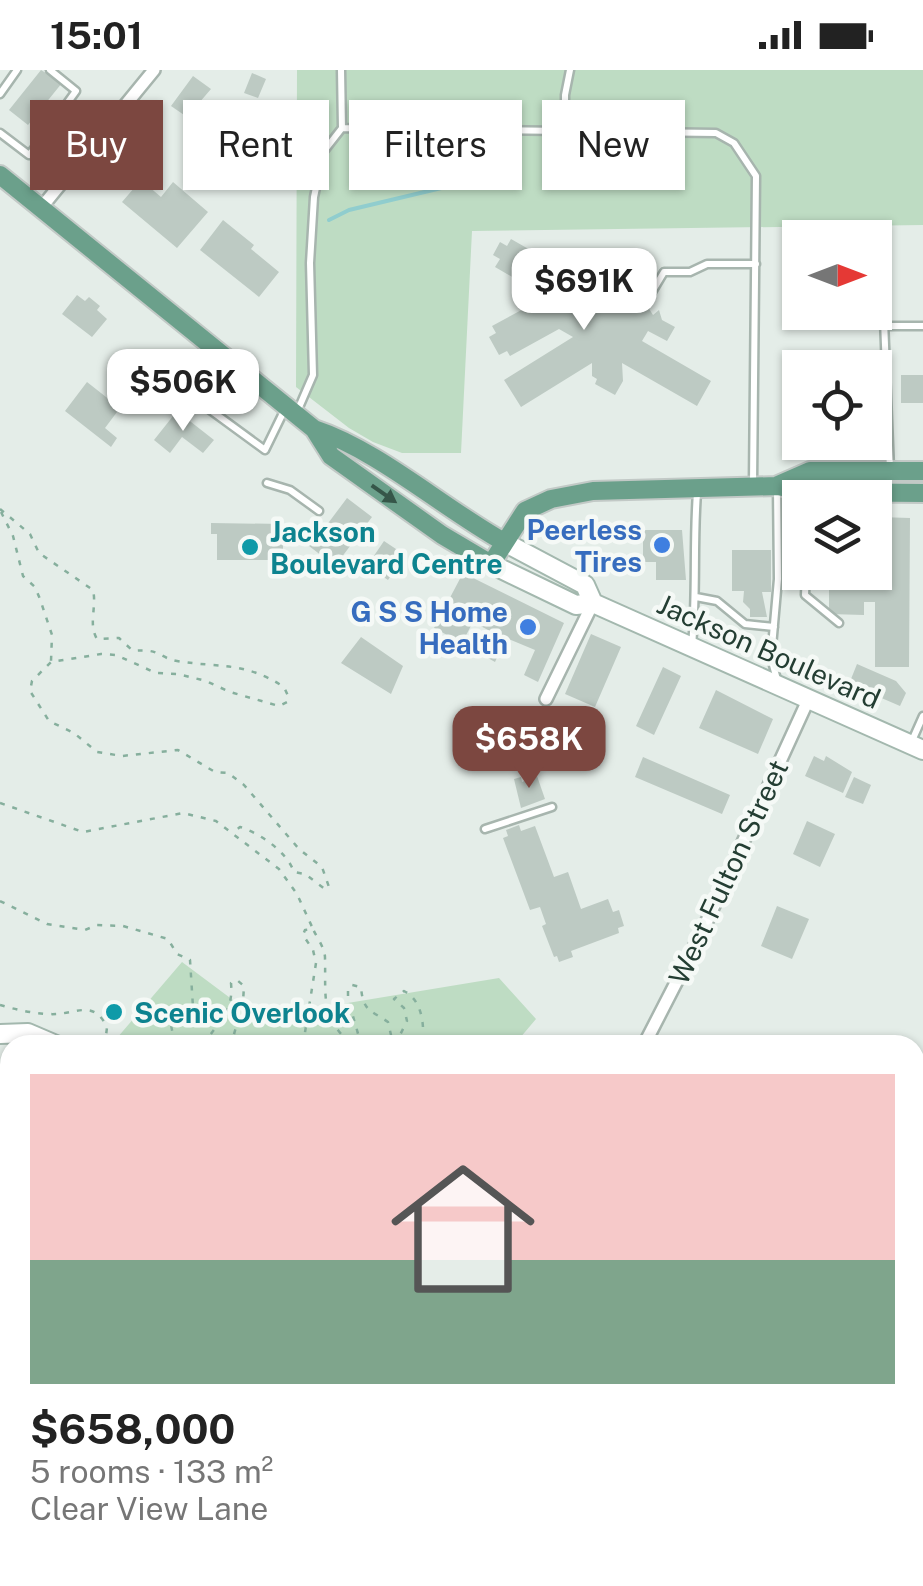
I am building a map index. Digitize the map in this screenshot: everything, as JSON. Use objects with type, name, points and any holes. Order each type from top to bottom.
[{"type":"main road","name":"Jackson Boulevard","points":[[0,174],[314,429],[331,456],[442,535],[491,564],[576,605],[593,603],[917,747]]},
{"type":"main road","name":"Jackson Boulevard","points":[[314,429],[344,438],[461,518],[584,586],[593,603]]},
{"type":"main road","points":[[777,486],[810,471],[923,471]]},
{"type":"main road","points":[[491,564],[525,511],[552,498],[593,491],[782,487]]},
{"type":"main road","points":[[892,493],[923,492]]},
{"type":"main road","points":[[0,1034],[33,1035]]},
{"type":"street","points":[[130,100],[154,70]]},
{"type":"street","points":[[41,208],[56,190]]},
{"type":"street","points":[[546,699],[593,603]]},
{"type":"street","name":"West Fulton Street","points":[[649,1035],[701,934],[810,698]]},
{"type":"lane","points":[[0,94],[17,70]]},
{"type":"lane","points":[[50,70],[76,91],[70,100]]},
{"type":"lane","points":[[229,360],[198,402],[265,450],[313,375],[310,263],[314,197],[324,151],[342,128],[341,70]]},
{"type":"lane","points":[[566,100],[570,70]]},
{"type":"lane","points":[[342,128],[542,131]]},
{"type":"lane","points":[[0,132],[30,154]]},
{"type":"lane","points":[[685,133],[716,133],[734,143],[756,176],[753,486]]},
{"type":"lane","points":[[649,297],[664,272],[690,272],[707,264],[756,264]]},
{"type":"lane","points":[[892,326],[923,326]]},
{"type":"lane","points":[[890,460],[890,471]]},
{"type":"lane","points":[[267,483],[290,490],[319,511]]},
{"type":"lane","points":[[777,486],[778,579],[771,658],[778,684]]},
{"type":"lane","points":[[692,646],[698,488]]},
{"type":"lane","points":[[806,590],[806,595],[839,624]]},
{"type":"lane","points":[[696,598],[717,601],[745,624],[774,627]]},
{"type":"lane","points":[[917,747],[923,716]]},
{"type":"lane","points":[[485,829],[552,806]]},
{"type":"path","points":[[0,509],[30,534],[38,553],[93,590],[96,600],[92,626],[97,639],[118,638],[133,650],[154,650],[174,661],[228,664],[284,687],[287,702],[278,706],[206,681],[178,674],[156,674],[116,655],[51,662],[32,682],[30,691],[50,721],[74,732],[96,752],[122,756],[178,750],[215,772],[228,772],[299,849],[322,866],[329,887],[326,889],[294,872],[290,858],[249,830],[240,828],[232,833]]},
{"type":"path","points":[[0,509],[13,536],[23,576],[35,587],[40,599],[52,635],[51,662]]},
{"type":"path","points":[[0,803],[83,832],[183,813],[216,821],[279,869],[297,894],[326,955],[324,996],[330,1021],[342,1034]]},
{"type":"path","points":[[0,901],[47,924],[85,930],[97,925],[123,926],[168,939],[177,954],[190,960],[194,1007],[175,1017],[171,1025],[173,1035]]},
{"type":"path","points":[[305,1035],[316,963],[303,935],[305,930],[313,929]]},
{"type":"path","points":[[209,1035],[220,1025],[232,993],[231,983],[237,980],[244,986],[244,1002],[233,1035]]},
{"type":"path","points":[[359,1035],[348,999],[352,984],[361,987],[372,1016],[388,1022],[391,1035]]},
{"type":"path","points":[[400,1035],[407,1021],[404,1008],[394,998],[404,990],[414,996],[420,1010],[422,1035]]},
{"type":"path","points":[[0,1005],[52,1014],[84,1007],[93,1010],[107,1026],[107,1035]]},
{"type":"green space","points":[[297,70],[923,70],[923,225],[892,225],[892,220],[782,220],[782,227],[472,231],[461,453],[402,453],[349,428],[296,387],[297,190],[329,190],[329,100],[297,100]]},
{"type":"green space","points":[[182,962],[257,1018],[499,978],[536,1019],[522,1035],[120,1035]]},
{"type":"building","points":[[41,70],[62,83],[48,100],[30,100],[28,125],[9,110]]},
{"type":"building","points":[[252,73],[266,79],[258,98],[244,93]]},
{"type":"building","points":[[193,76],[211,89],[202,100],[183,100],[183,114],[171,106]]},
{"type":"building","points":[[173,182],[208,212],[177,248],[122,202],[132,190],[153,190],[161,197]]},
{"type":"building","points":[[223,220],[279,272],[259,297],[200,250]]},
{"type":"building","points":[[511,239],[588,283],[582,294],[594,301],[594,296],[638,291],[653,315],[659,310],[662,320],[675,327],[667,341],[648,331],[642,341],[711,381],[697,406],[622,363],[623,381],[615,395],[595,384],[592,363],[521,407],[504,380],[573,337],[559,329],[510,356],[507,351],[499,355],[489,337],[496,333],[492,326],[540,300],[540,293],[495,267],[500,259],[493,255],[500,242],[507,246]]},
{"type":"building","points":[[77,295],[85,301],[89,297],[107,319],[92,337],[62,314]]},
{"type":"building","points":[[901,375],[923,375],[923,403],[901,403]]},
{"type":"building","points":[[87,382],[120,408],[105,428],[117,438],[111,447],[65,411]]},
{"type":"building","points":[[177,411],[214,440],[203,453],[182,437],[170,453],[154,440]]},
{"type":"building","points":[[347,498],[372,517],[335,566],[300,539],[306,531],[313,536],[320,534]]},
{"type":"building","points":[[892,517],[910,518],[909,667],[875,667],[875,602],[864,602],[864,615],[829,614],[829,590],[892,590]]},
{"type":"building","name":"Jackson Boulevard Centre","points":[[211,523],[283,524],[283,560],[217,560],[217,534],[211,534]]},
{"type":"building","name":"Peerless Tires","points":[[643,530],[682,530],[686,580],[656,580],[656,562],[643,562]]},
{"type":"building","points":[[384,541],[405,555],[388,580],[367,566]]},
{"type":"building","points":[[732,550],[771,550],[771,592],[762,592],[767,617],[750,617],[750,609],[743,602],[744,591],[732,591]]},
{"type":"building","points":[[463,573],[564,623],[538,682],[524,675],[535,650],[506,638],[495,662],[479,653],[490,631],[473,622],[462,643],[434,628]]},
{"type":"building","points":[[591,634],[621,647],[595,707],[565,694]]},
{"type":"building","points":[[361,637],[403,666],[391,694],[341,663]]},
{"type":"building","points":[[857,664],[896,681],[906,693],[900,706],[849,684]]},
{"type":"building","points":[[663,667],[681,676],[654,735],[636,726]]},
{"type":"building","points":[[716,690],[773,719],[758,754],[699,728]]},
{"type":"building","points":[[814,756],[824,761],[826,756],[852,772],[843,793],[805,776]]},
{"type":"building","points":[[643,757],[730,795],[722,814],[635,777]]},
{"type":"building","points":[[537,776],[545,799],[521,808],[514,779],[521,777],[522,782]]},
{"type":"building","points":[[854,777],[871,785],[863,804],[845,797]]},
{"type":"building","points":[[807,821],[835,834],[820,867],[793,854]]},
{"type":"building","points":[[519,825],[521,831],[535,826],[554,877],[568,872],[581,909],[608,899],[613,912],[619,910],[624,926],[618,928],[619,933],[571,951],[573,957],[559,962],[554,957],[542,926],[546,924],[540,907],[530,910],[503,838],[508,836],[506,830]]},
{"type":"building","points":[[777,906],[809,919],[792,959],[761,946]]},
{"type":"waterway","points":[[329,220],[349,210],[433,190]]},
{"type":"place","name":"Peerless Tires","points":[[662,545]]},
{"type":"place","name":"Jackson Boulevard Centre","points":[[250,547]]},
{"type":"place","name":"G S S Home Health","points":[[528,627]]},
{"type":"place","name":"Scenic Overlook","points":[[114,1012]]}]
